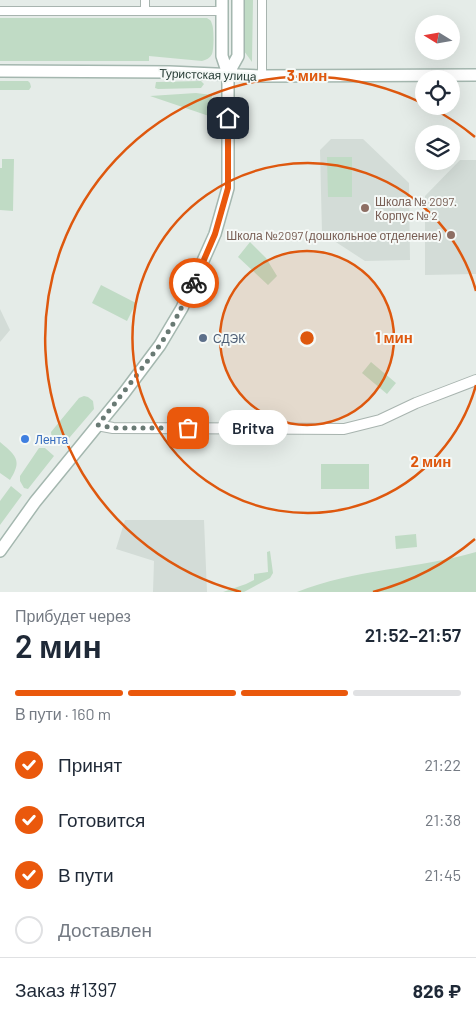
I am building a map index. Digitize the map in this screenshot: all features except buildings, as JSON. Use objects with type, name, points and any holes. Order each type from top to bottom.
[{"type":"main road","points":[[228,74],[238,56],[238,0]]},
{"type":"main road","points":[[0,551],[35,502],[139,373],[173,324],[215,234],[228,188],[228,74],[222,56],[222,5]]},
{"type":"main road","name":"Туристская улица","points":[[0,71],[169,72],[262,76],[476,75]]},
{"type":"street","points":[[145,0],[145,11]]},
{"type":"street","points":[[262,0],[262,76]]},
{"type":"street","points":[[0,11],[145,11],[222,5]]},
{"type":"street","points":[[98,425],[113,428],[344,428],[380,420],[416,403],[476,380]]},
{"type":"shaded area","name":"Школа № 2097. Корпус № 2","points":[[331,139],[363,139],[409,183],[410,260],[365,261],[322,233],[320,150]]},
{"type":"shaded area","name":"Школа №2097 (дошкольное отделение)","points":[[460,160],[476,160],[476,274],[425,275],[425,196],[450,170],[460,170]]},
{"type":"shaded area","points":[[0,309],[10,330],[0,342]]},
{"type":"shaded area","points":[[125,520],[204,520],[207,592],[153,592],[154,561],[116,549]]},
{"type":"green space","points":[[244,0],[253,0],[252,62],[244,51]]},
{"type":"green space","points":[[0,18],[207,18],[213,26],[213,51],[209,58],[202,61],[149,56],[149,61],[0,61]]},
{"type":"green space","points":[[0,81],[28,81],[31,87],[29,90],[0,90]]},
{"type":"green space","points":[[201,81],[204,84],[201,88],[155,88],[156,82]]},
{"type":"green space","points":[[196,93],[212,95],[209,116],[150,96]]},
{"type":"green space","points":[[327,157],[352,157],[352,197],[328,197]]},
{"type":"green space","points":[[2,159],[14,159],[13,211],[0,210],[0,168],[2,168]]},
{"type":"green space","points":[[250,242],[266,258],[277,276],[268,285],[238,257]]},
{"type":"green space","points":[[101,285],[136,303],[127,321],[92,303]]},
{"type":"green space","points":[[371,362],[396,383],[387,394],[362,373]]},
{"type":"green space","points":[[84,396],[93,401],[94,409],[64,444],[61,446],[52,441],[51,432],[79,398]]},
{"type":"green space","points":[[0,442],[16,459],[16,468],[10,480],[0,473]]},
{"type":"green space","points":[[39,448],[45,448],[54,456],[28,489],[24,488],[20,481],[20,476]]},
{"type":"green space","points":[[321,464],[369,464],[369,489],[321,489]]},
{"type":"green space","points":[[11,486],[22,495],[0,525],[0,501]]},
{"type":"green space","points":[[416,534],[417,547],[396,549],[395,536]]},
{"type":"green space","points":[[270,551],[273,573],[270,578],[244,592],[223,592],[254,580],[254,574],[268,572],[267,552]]},
{"type":"green space","points":[[476,552],[476,592],[297,592],[341,578],[454,558]]},
{"type":"way so far","points":[[188,428],[105,428],[98,425],[160,345],[194,283]]},
{"type":"place","name":"Школа № 2097. Корпус № 2","points":[[365,208]]},
{"type":"place","name":"Школа №2097 (дошкольное отделение)","points":[[451,235]]},
{"type":"place","name":"СДЭК","points":[[203,338]]},
{"type":"place","name":"Britva","points":[[188,428]]},
{"type":"place","name":"Лента","points":[[25,439]]},
{"type":"route","points":[[194,283],[215,234],[228,188],[228,118]]}]
